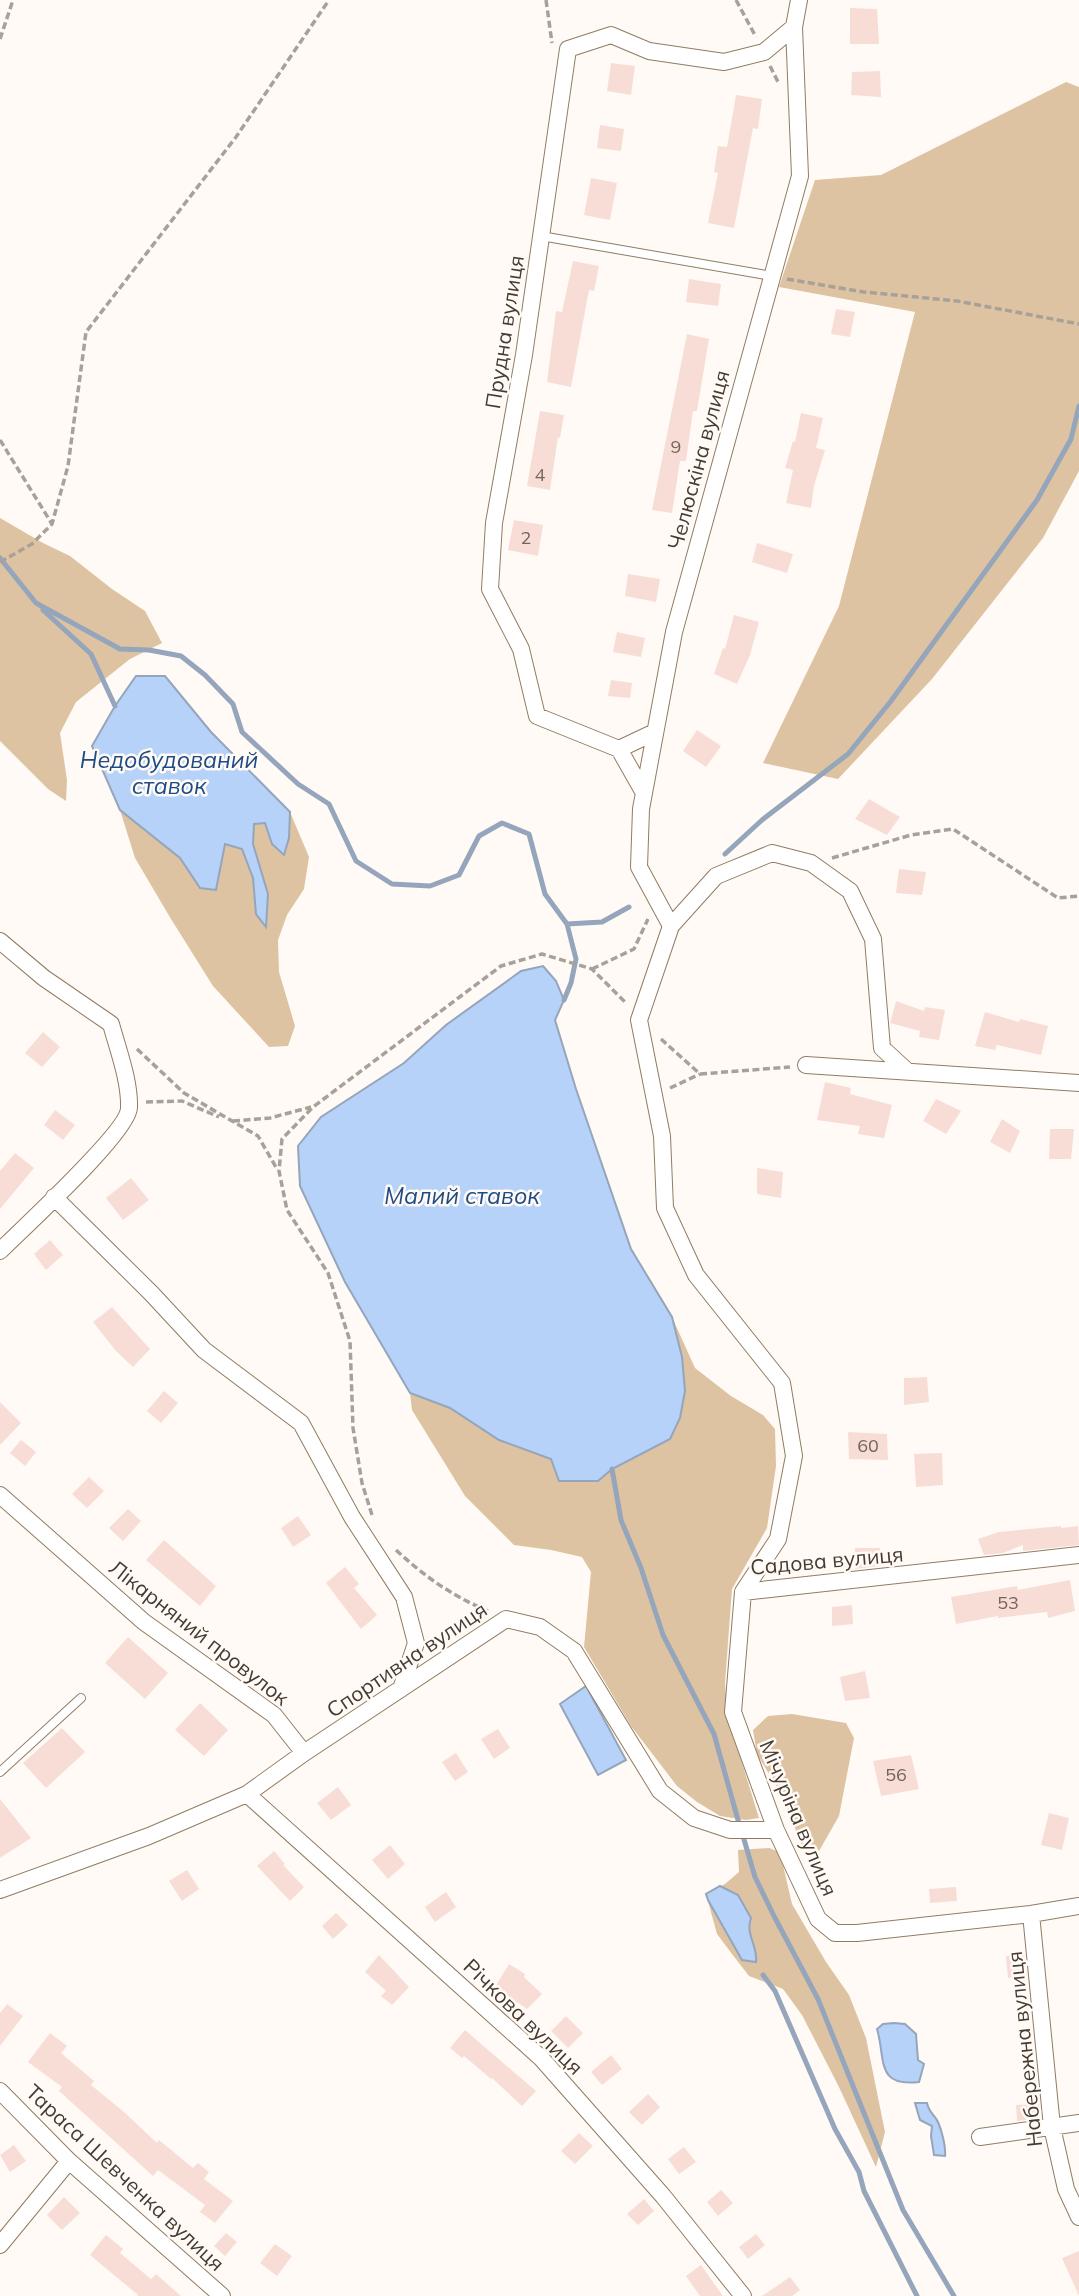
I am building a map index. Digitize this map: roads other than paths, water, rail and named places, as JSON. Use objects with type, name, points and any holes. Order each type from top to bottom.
[{"type":"street","name":"Челюскіна вулиця","points":[[671,926],[639,867],[643,793],[674,632],[800,176],[794,27],[799,0]]},
{"type":"street","name":"Прудна вулиця","points":[[619,749],[537,716],[521,649],[490,589],[494,523],[524,355],[568,50],[611,35],[649,51],[724,62],[764,52],[794,27]]},
{"type":"street","points":[[643,793],[619,749],[655,732]]},
{"type":"street","points":[[671,926],[716,876],[772,853],[811,863],[850,891],[873,939],[881,1048],[907,1071]]},
{"type":"street","name":"Садова вулиця","points":[[671,926],[639,1020],[662,1136],[665,1208],[696,1275],[782,1383],[794,1456],[778,1539],[743,1592]]},
{"type":"street","points":[[0,941],[44,978],[111,1024],[124,1072],[130,1110],[125,1122],[91,1161],[0,1251]]},
{"type":"street","points":[[806,1065],[1079,1083]]},
{"type":"street","points":[[54,1197],[204,1350],[301,1423],[352,1517],[404,1597],[416,1643],[401,1689]]},
{"type":"street","name":"Лікарняний провулок","points":[[0,1495],[144,1622],[274,1715],[304,1754]]},
{"type":"street","name":"Садова вулиця","points":[[743,1592],[1079,1555]]},
{"type":"street","name":"Мічуріна вулиця","points":[[743,1592],[733,1712],[776,1830],[818,1919],[835,1933],[857,1933],[1031,1914],[1079,1906]]},
{"type":"street","name":"Спортивна вулиця","points":[[0,1890],[149,1836],[247,1794],[506,1619],[540,1627],[573,1651],[660,1791],[694,1818],[730,1830],[776,1830]]},
{"type":"street","name":"Річкова вулиця","points":[[247,1794],[541,2058],[663,2196],[743,2296]]},
{"type":"street","name":"Набережна вулиця","points":[[1031,1914],[1052,2127],[1066,2189],[1079,2217]]},
{"type":"street","name":"Тараса Шевченка вулиця","points":[[0,2091],[69,2161],[222,2296]]},
{"type":"street","points":[[980,2137],[1079,2123]]},
{"type":"street","points":[[0,2245],[69,2161]]},
{"type":"lane","points":[[541,236],[772,276]]},
{"type":"lane","points":[[0,1772],[81,1698]]},
{"type":"water","name":"Недобудований ставок","points":[[136,676],[165,676],[211,732],[290,812],[289,838],[284,855],[272,844],[265,823],[254,824],[253,844],[268,894],[266,927],[256,914],[253,878],[242,849],[225,844],[216,890],[200,888],[180,858],[120,810],[92,746]]},
{"type":"water","name":"Малий ставок","points":[[543,966],[556,981],[564,1000],[555,1020],[631,1249],[672,1317],[682,1357],[685,1391],[680,1418],[670,1439],[612,1469],[598,1481],[559,1481],[551,1459],[499,1440],[450,1408],[410,1393],[345,1282],[300,1186],[298,1146],[321,1117],[404,1063],[446,1025],[521,971]]},
{"type":"water","points":[[586,1686],[626,1760],[598,1775],[560,1704]]},
{"type":"water","points":[[720,1886],[738,1895],[751,1918],[750,1929],[756,1962],[742,1960],[708,1900],[706,1894]]},
{"type":"water","points":[[883,2024],[905,2024],[916,2034],[918,2060],[924,2064],[919,2082],[895,2080],[885,2069],[877,2029]]},
{"type":"water","points":[[915,2103],[927,2103],[937,2120],[945,2156],[934,2155],[932,2126],[920,2120]]},
{"type":"waterway","points":[[725,854],[762,820],[848,754],[891,701],[1037,500],[1071,439],[1079,406]]},
{"type":"waterway","points":[[0,558],[36,603],[120,649],[149,650],[181,656],[205,675],[233,704],[242,732],[298,784],[329,804],[356,861],[392,884],[430,886],[459,875],[479,836],[502,823],[529,834],[545,894],[567,924],[576,959],[564,1000]]},
{"type":"waterway","points":[[43,610],[91,654],[115,706]]},
{"type":"waterway","points":[[567,924],[602,922],[629,907]]},
{"type":"waterway","points":[[612,1469],[621,1520],[641,1568],[663,1635],[714,1734],[740,1827]]},
{"type":"waterway","points":[[743,1836],[755,1877],[818,1999],[903,2210],[954,2296]]},
{"type":"waterway","points":[[763,1975],[775,1991],[835,2129],[859,2172],[864,2191],[917,2296]]}]
